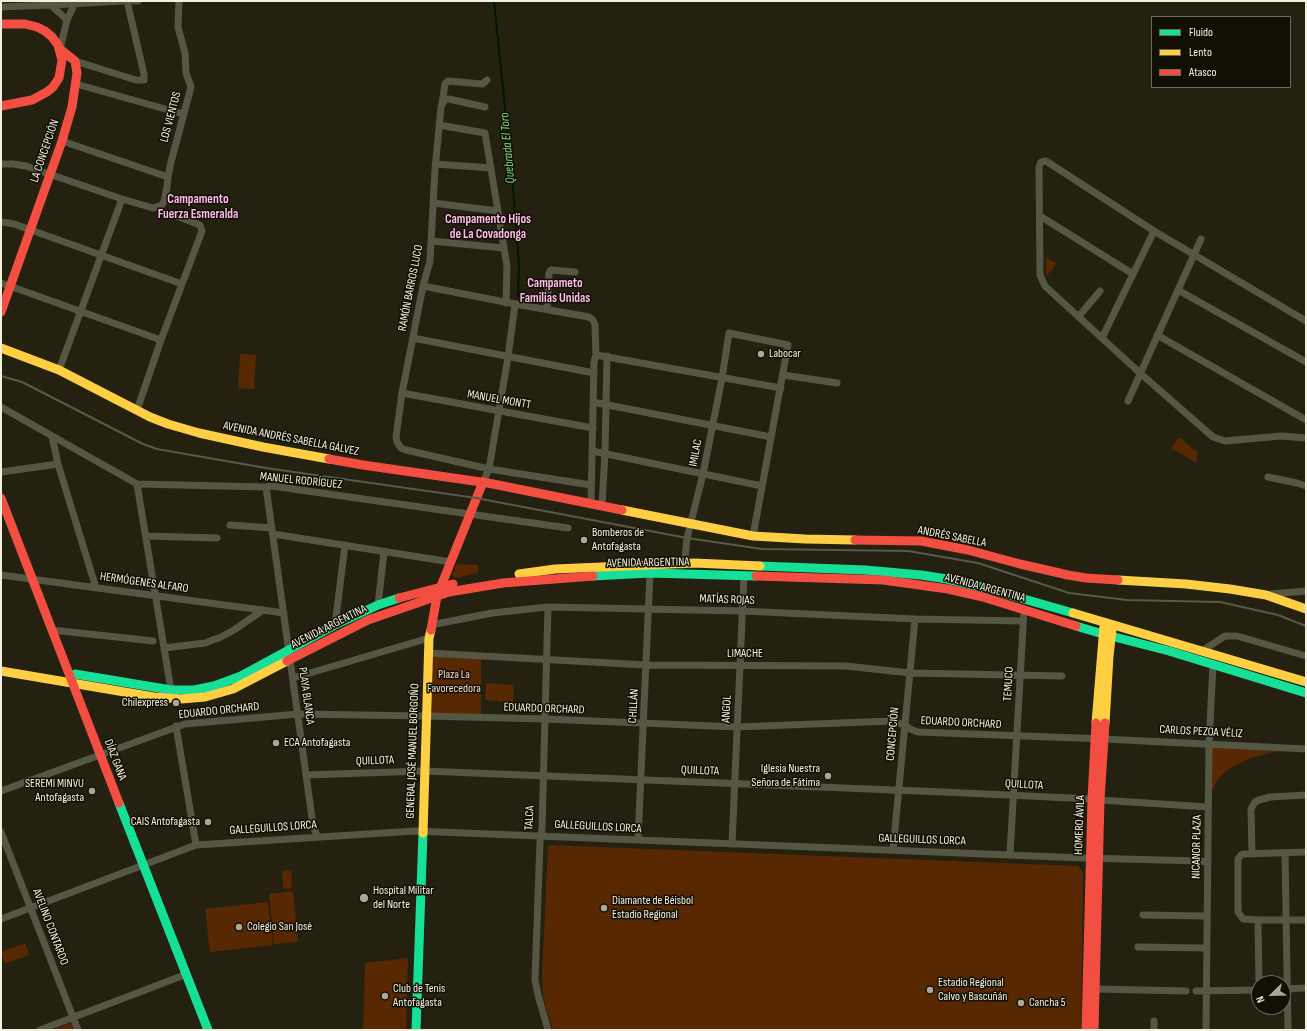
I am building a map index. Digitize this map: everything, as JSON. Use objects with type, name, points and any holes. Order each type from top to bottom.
[{"type":"main road","points":[[1,24],[25,24],[41,29],[52,37],[60,49],[76,61]]},
{"type":"main road","points":[[1,106],[32,100],[48,92],[57,81],[62,67],[60,49]]},
{"type":"main road","name":"LA CONCEPCIÓN","points":[[1,312],[62,141],[72,107],[77,73],[76,61]]},
{"type":"main road","name":"AVENIDA ANDRÉS SABELLA GÁLVEZ","points":[[1,348],[59,370],[150,417],[183,429],[256,446],[363,465],[483,482],[591,503]]},
{"type":"main road","name":"GENERAL JOSÉ MANUEL BORGOÑO","points":[[416,1030],[428,638],[437,596],[483,482]]},
{"type":"main road","name":"DÍAZ GANA","points":[[1,498],[142,865],[187,974],[205,1029]]},
{"type":"main road","name":"ANDRÉS SABELLA","points":[[591,503],[753,536],[841,540],[921,541],[961,548],[1068,575],[1108,580],[1208,586],[1266,595],[1306,609]]},
{"type":"main road","name":"AVENIDA ARGENTINA","points":[[1,671],[70,677],[171,690],[194,690],[223,683],[240,676],[335,625],[378,605],[442,586],[501,576],[554,570],[683,564],[732,564],[896,572],[972,584],[1306,682]]},
{"type":"main road","name":"AVENIDA ARGENTINA","points":[[1,663],[70,677],[154,697],[193,698],[215,695],[233,689],[368,620],[451,592],[503,583],[556,578],[675,573],[856,579],[916,584],[966,592],[1107,635],[1213,664],[1306,693]]},
{"type":"main road","name":"HOMERO ÁVILA","points":[[1086,1030],[1096,799],[1109,623]]},
{"type":"main road","name":"HOMERO ÁVILA","points":[[1094,858],[1094,1030]]},
{"type":"street","points":[[1,7],[24,3],[51,6],[75,2],[122,1]]},
{"type":"street","points":[[76,61],[136,80],[144,80],[144,74],[127,1]]},
{"type":"street","name":"LOS VIENTOS","points":[[122,199],[153,208],[162,205],[164,201],[183,114],[191,87],[186,73],[185,52],[178,27],[179,1]]},
{"type":"street","points":[[60,49],[67,20],[75,2]]},
{"type":"street","points":[[51,6],[67,20]]},
{"type":"street","name":"RAMÓN BARROS LUCO","points":[[487,80],[482,84],[448,81],[445,84],[439,125],[430,261],[402,393],[396,442],[401,448],[406,450],[489,469]]},
{"type":"street","points":[[76,84],[183,114]]},
{"type":"street","points":[[442,104],[445,100],[449,99],[485,107]]},
{"type":"street","points":[[439,125],[485,133],[507,266],[506,302]]},
{"type":"street","points":[[62,141],[168,178]]},
{"type":"street","points":[[1306,321],[1154,231],[1046,161],[1041,162],[1039,168],[1040,275],[1042,282],[1140,373],[1210,435],[1217,439],[1230,441],[1281,436],[1306,438]]},
{"type":"street","points":[[1,164],[19,164],[122,199],[80,310],[72,339],[59,370]]},
{"type":"street","points":[[436,164],[491,168]]},
{"type":"street","points":[[433,203],[498,211]]},
{"type":"street","points":[[137,410],[161,340],[202,230],[200,225],[174,215]]},
{"type":"street","points":[[1040,216],[1133,274]]},
{"type":"street","points":[[1,222],[14,224],[182,284]]},
{"type":"street","points":[[1102,338],[1154,231]]},
{"type":"street","points":[[1128,400],[1201,239]]},
{"type":"street","points":[[431,241],[504,248]]},
{"type":"street","points":[[547,310],[549,273],[551,270],[574,272]]},
{"type":"street","points":[[1,283],[11,285],[161,340]]},
{"type":"street","points":[[424,286],[589,317],[593,320],[596,325],[596,355],[594,362],[591,503]]},
{"type":"street","points":[[1178,290],[1306,362]]},
{"type":"street","points":[[1079,316],[1100,291]]},
{"type":"street","points":[[483,482],[489,469],[508,357],[515,304]]},
{"type":"street","name":"IMILAC","points":[[683,564],[713,426],[729,333],[788,345],[783,375]]},
{"type":"street","points":[[1157,335],[1306,420]]},
{"type":"street","points":[[413,338],[594,373]]},
{"type":"street","points":[[596,355],[780,388]]},
{"type":"street","points":[[602,505],[605,453],[607,356]]},
{"type":"street","points":[[753,536],[783,375],[837,383]]},
{"type":"street","name":"MANUEL MONTT","points":[[402,393],[593,428]]},
{"type":"street","points":[[593,402],[771,437]]},
{"type":"street","name":"MANUEL RODRÍGUEZ","points":[[1,407],[137,484],[272,486],[568,528]]},
{"type":"street","points":[[52,436],[58,464],[96,588]]},
{"type":"street","points":[[592,451],[762,486]]},
{"type":"street","points":[[1,472],[58,464]]},
{"type":"street","points":[[489,469],[591,485]]},
{"type":"street","points":[[1268,477],[1306,486]]},
{"type":"street","points":[[137,484],[171,690]]},
{"type":"street","name":"PLAYA BLANCA","points":[[266,487],[313,825],[317,836]]},
{"type":"street","points":[[230,525],[272,531],[384,552],[451,562]]},
{"type":"street","points":[[146,536],[217,538]]},
{"type":"street","points":[[335,625],[345,545]]},
{"type":"street","points":[[378,605],[384,552]]},
{"type":"street","points":[[675,573],[683,564]]},
{"type":"street","name":"CHILLÁN","points":[[638,840],[650,573]]},
{"type":"street","name":"HERMÓGENES ALFARO","points":[[1,575],[284,613]]},
{"type":"street","name":"ANGOL","points":[[732,844],[744,575]]},
{"type":"street","points":[[1266,595],[1306,591]]},
{"type":"street","name":"MATÍAS ROJAS","points":[[431,625],[492,613],[548,607],[742,611],[915,619],[1023,621]]},
{"type":"street","name":"TALCA","points":[[548,607],[535,980],[548,1030]]},
{"type":"street","points":[[164,648],[205,643],[221,638],[263,610]]},
{"type":"street","name":"TEMUCO","points":[[1010,854],[1024,610]]},
{"type":"street","name":"CONCEPCIÓN","points":[[894,850],[915,619]]},
{"type":"street","points":[[52,630],[153,640]]},
{"type":"street","points":[[1202,651],[1225,636],[1237,636],[1306,656]]},
{"type":"street","points":[[293,678],[428,638]]},
{"type":"street","name":"LIMACHE","points":[[428,653],[646,665],[740,664],[846,666],[910,673],[1062,676]]},
{"type":"street","name":"NICANOR PLAZA","points":[[1206,1030],[1209,744],[1213,664]]},
{"type":"street","name":"EDUARDO ORCHARD","points":[[1,791],[176,726],[298,714],[545,719],[737,728],[892,721],[905,725],[910,730],[918,732],[1100,739]]},
{"type":"street","points":[[176,726],[196,845]]},
{"type":"street","name":"CARLOS PEZOA VÉLIZ","points":[[1100,739],[1306,749]]},
{"type":"street","name":"QUILLOTA","points":[[306,775],[424,771],[543,775],[1096,799],[1208,807]]},
{"type":"street","points":[[1252,853],[1251,809],[1255,802],[1270,797],[1306,795]]},
{"type":"street","name":"GALLEGUILLOS LORCA","points":[[1,919],[196,845],[422,830],[732,844],[1208,862]]},
{"type":"street","name":"AVELINO CONTARDO","points":[[1,832],[78,1030]]},
{"type":"street","points":[[1306,852],[1252,853],[1241,855],[1238,859],[1238,912],[1243,919],[1306,920]]},
{"type":"street","points":[[1285,853],[1285,975]]},
{"type":"street","points":[[1143,916],[1207,916]]},
{"type":"street","points":[[1258,920],[1259,975]]},
{"type":"street","points":[[1138,947],[1206,948]]},
{"type":"street","points":[[40,1030],[187,974]]},
{"type":"street","points":[[1291,989],[1306,988]]},
{"type":"street","points":[[1095,989],[1186,991]]},
{"type":"street","points":[[1196,991],[1251,990]]},
{"type":"street","points":[[1287,1015],[1288,1030]]},
{"type":"street","points":[[1154,1021],[1154,1030]]},
{"type":"green space","points":[[1046,257],[1056,264],[1046,277]]},
{"type":"green space","points":[[240,354],[256,355],[254,389],[238,388]]},
{"type":"green space","points":[[1179,437],[1198,453],[1196,463],[1171,448]]},
{"type":"green space","points":[[457,564],[478,565],[478,573],[455,578],[452,575]]},
{"type":"green space","name":"Plaza La Favorecedora","points":[[428,653],[481,656],[481,717],[426,716]]},
{"type":"green space","points":[[486,683],[514,685],[513,702],[485,700]]},
{"type":"green space","points":[[1211,747],[1277,751],[1251,758],[1226,771],[1217,781],[1210,795]]},
{"type":"green space","points":[[548,845],[1078,866],[1083,872],[1081,1030],[553,1030],[543,997],[542,976]]},
{"type":"green space","points":[[291,870],[292,888],[283,889],[282,871]]},
{"type":"green space","points":[[293,891],[298,942],[274,944],[269,894]]},
{"type":"green space","name":"Colegio San José","points":[[268,902],[273,945],[210,952],[205,909]]},
{"type":"green space","points":[[25,943],[29,955],[5,964],[1,952]]},
{"type":"green space","name":"Club de Tenis Antofagasta","points":[[408,958],[406,1030],[363,1030],[365,963]]},
{"type":"green space","points":[[71,1023],[74,1030],[52,1030]]},
{"type":"waterway","name":"Quebrada El Toro","points":[[494,1],[512,176],[519,269],[518,296]]},
{"type":"railway","points":[[1,376],[22,382],[143,444],[157,449],[266,468],[476,498],[687,538],[762,549],[908,551],[978,563],[1069,593],[1127,600],[1220,602],[1278,615],[1306,626]]},
{"type":"traffic: fast","points":[[760,566],[865,570],[921,575],[947,579],[989,589],[1073,613]]},
{"type":"traffic: fast","points":[[593,576],[650,573],[756,576]]},
{"type":"traffic: fast","points":[[75,674],[171,690],[194,690],[214,686],[241,676],[335,625],[378,605],[399,598]]},
{"type":"traffic: fast","points":[[1076,626],[1169,651],[1306,693]]},
{"type":"traffic: fast","points":[[119,803],[208,1030]]},
{"type":"traffic: fast","points":[[416,1030],[423,833]]},
{"type":"traffic: slow","points":[[1,348],[59,370],[150,417],[168,424],[199,433],[263,447],[329,459]]},
{"type":"traffic: slow","points":[[622,510],[753,536],[855,540]]},
{"type":"traffic: slow","points":[[519,574],[555,569],[695,563],[760,566]]},
{"type":"traffic: slow","points":[[1118,580],[1186,584],[1230,589],[1266,595],[1306,609]]},
{"type":"traffic: slow","points":[[1073,613],[1306,682]]},
{"type":"traffic: slow","points":[[1096,723],[1104,626]]},
{"type":"traffic: slow","points":[[1105,723],[1112,629]]},
{"type":"traffic: slow","points":[[423,833],[429,638],[431,630]]},
{"type":"traffic: slow","points":[[1,671],[154,697],[181,699],[205,697],[233,689],[287,661]]},
{"type":"traffic: jam","points":[[1,24],[25,24],[45,31],[58,45],[62,60],[59,78],[53,87],[47,92],[32,100],[1,106]]},
{"type":"traffic: jam","points":[[1,312],[62,141],[72,107],[77,73],[75,61],[60,49]]},
{"type":"traffic: jam","points":[[329,459],[488,483],[622,510]]},
{"type":"traffic: jam","points":[[431,630],[437,596],[483,482]]},
{"type":"traffic: jam","points":[[1,498],[119,803]]},
{"type":"traffic: jam","points":[[855,540],[921,541],[968,550],[1068,575],[1118,580]]},
{"type":"traffic: jam","points":[[287,661],[368,620],[449,592],[503,583],[593,576]]},
{"type":"traffic: jam","points":[[756,576],[883,580],[948,589],[983,597],[1076,626]]},
{"type":"traffic: jam","points":[[399,598],[453,584]]},
{"type":"traffic: jam","points":[[1086,1030],[1092,799],[1096,723]]},
{"type":"traffic: jam","points":[[1094,1030],[1100,800],[1105,723]]},
{"type":"place","name":"Labocar","points":[[761,354]]},
{"type":"place","name":"Bomberos de Antofagasta","points":[[584,540]]},
{"type":"place","name":"Chilexpress","points":[[176,703]]},
{"type":"place","name":"ECA Antofagasta","points":[[276,743]]},
{"type":"place","name":"Iglesia Nuestra Señora de Fátima","points":[[828,776]]},
{"type":"place","name":"SEREMI MINVU Antofagasta","points":[[92,791]]},
{"type":"place","name":"CAIS Antofagasta","points":[[208,822]]},
{"type":"place","name":"Hospital Militar del Norte","points":[[364,898]]},
{"type":"place","name":"Diamante de Béisbol Estadio Regional","points":[[604,908]]},
{"type":"place","name":"Colegio San José","points":[[239,927]]},
{"type":"place","name":"Estadio Regional Calvo y Bascuñán","points":[[930,990]]},
{"type":"place","name":"Club de Tenis Antofagasta","points":[[385,996]]},
{"type":"place","name":"Cancha 5","points":[[1021,1003]]},
{"type":"district","name":"Campamento Fuerza Esmeralda","points":[[198,208]]},
{"type":"district","name":"Campamento Hijos de La Covadonga","points":[[488,228]]},
{"type":"district","name":"Campameto Familias Unidas","points":[[555,292]]}]
